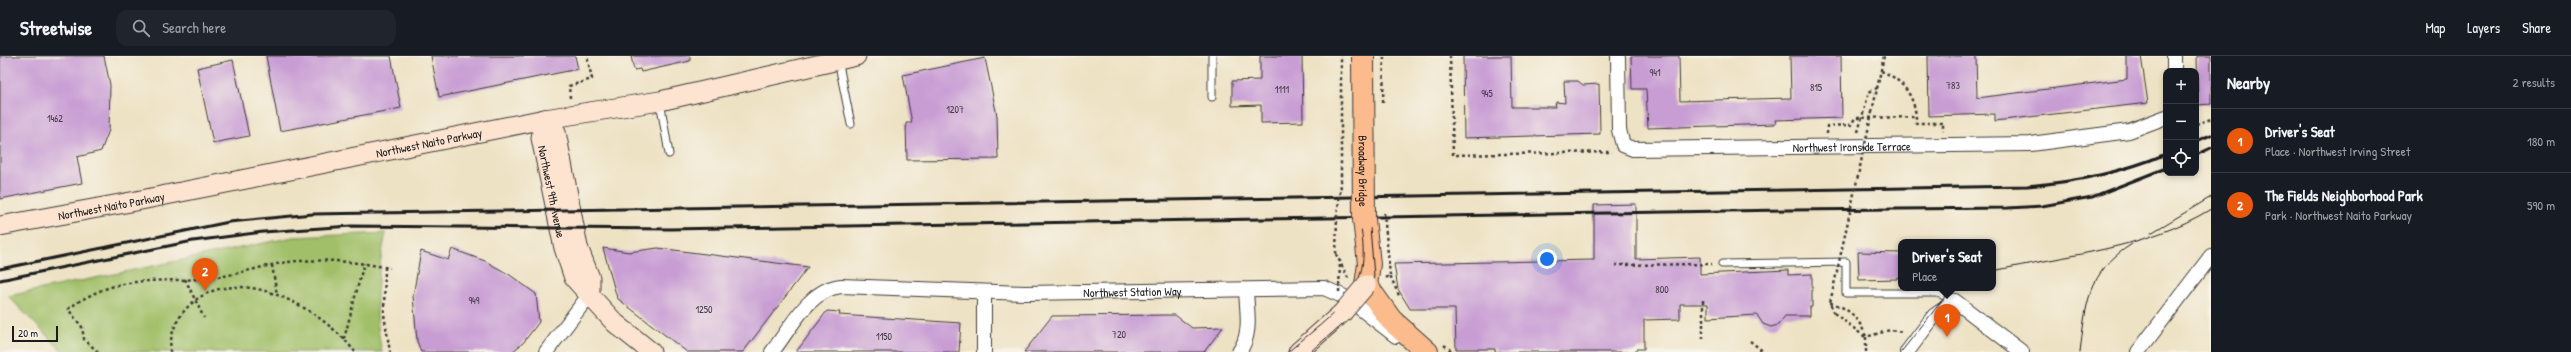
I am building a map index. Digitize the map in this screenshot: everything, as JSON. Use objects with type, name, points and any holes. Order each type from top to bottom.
[{"type":"main road","name":"Broadway Bridge","points":[[1363,56],[1362,202],[1369,264],[1366,285]]},
{"type":"main road","name":"Northwest Naito Parkway","points":[[0,226],[144,199],[545,119],[660,101],[847,58]]},
{"type":"main road","name":"Northwest 9th Avenue","points":[[545,119],[541,138],[564,248],[574,278],[578,285],[590,294],[615,324],[651,352]]},
{"type":"main road","points":[[1298,352],[1342,313],[1366,285],[1391,320],[1427,352]]},
{"type":"street","points":[[1618,56],[1619,130],[1623,145]]},
{"type":"street","points":[[2174,56],[2174,68]]},
{"type":"street","name":"Northwest Ironside Terrace","points":[[1623,145],[1633,149],[2031,144],[2129,131],[2163,118]]},
{"type":"street","points":[[2138,352],[2209,265]]},
{"type":"street","name":"Northwest Station Way","points":[[772,352],[809,304],[829,287],[984,293],[1331,290],[1347,298],[1416,352]]},
{"type":"street","points":[[1239,352],[1246,339],[1248,329],[1246,290]]},
{"type":"street","points":[[984,293],[984,352]]},
{"type":"street","points":[[546,352],[590,294]]},
{"type":"street","points":[[1907,352],[1934,316],[1955,301],[2022,352]]},
{"type":"lane","points":[[1212,56],[1212,97]]},
{"type":"lane","points":[[847,58],[851,124]]},
{"type":"lane","points":[[660,101],[669,154]]},
{"type":"lane","points":[[1722,264],[1846,262],[1846,293],[1938,293],[1955,301]]},
{"type":"path","points":[[569,86],[592,79],[588,56]]},
{"type":"path","name":"Broadway Bridge","points":[[1336,254],[1337,216],[1341,185],[1341,56]]},
{"type":"path","points":[[1383,109],[1384,56]]},
{"type":"path","points":[[1450,56],[1453,155],[1616,152],[1623,145]]},
{"type":"path","points":[[1866,337],[1834,313],[1830,303],[1884,56]]},
{"type":"path","points":[[1881,71],[1891,74],[1913,100],[1916,123],[1944,123]]},
{"type":"path","points":[[1854,146],[1869,92],[1877,88]]},
{"type":"path","points":[[1827,126],[1851,125],[1855,118],[1916,117]]},
{"type":"path","points":[[1859,127],[1863,119],[1870,120]]},
{"type":"path","points":[[2199,123],[2211,119]]},
{"type":"path","name":"Broadway Bridge","points":[[1383,208],[1390,275]]},
{"type":"path","points":[[1340,260],[1338,288],[1342,313]]},
{"type":"path","points":[[98,352],[84,339],[82,327],[68,309],[97,292],[114,286],[142,279],[185,279],[226,275],[272,265],[315,261],[364,263],[390,268]]},
{"type":"path","points":[[344,339],[364,263]]},
{"type":"path","points":[[1615,265],[1722,264]]},
{"type":"path","points":[[272,265],[277,295]]},
{"type":"path","points":[[385,267],[383,303],[390,352]]},
{"type":"path","points":[[185,279],[204,318]]},
{"type":"path","points":[[170,352],[171,337],[176,323],[195,301],[209,294],[233,289],[254,289],[277,295],[319,316],[344,339],[355,352]]},
{"type":"path","points":[[1703,300],[1703,340]]},
{"type":"path","points":[[1830,303],[1844,307],[1862,324],[1866,337],[1866,352]]},
{"type":"path","points":[[1866,337],[1890,330],[1903,332]]},
{"type":"path","points":[[1750,341],[1764,352]]},
{"type":"green space","points":[[386,233],[380,263],[377,292],[379,337],[382,352],[63,352],[8,296],[293,237]]},
{"type":"building","points":[[0,56],[104,56],[110,85],[109,130],[101,151],[77,157],[82,183],[0,199]]},
{"type":"building","points":[[266,56],[391,56],[401,108],[280,131]]},
{"type":"building","points":[[431,56],[575,56],[578,69],[439,97]]},
{"type":"building","points":[[631,56],[690,56],[690,61],[641,72],[640,69],[634,70]]},
{"type":"building","points":[[1260,56],[1302,56],[1303,122],[1261,123],[1261,105],[1232,106],[1232,81],[1260,80]]},
{"type":"building","points":[[1463,56],[1511,56],[1512,107],[1555,107],[1556,102],[1565,103],[1564,81],[1578,81],[1583,85],[1599,84],[1600,134],[1464,138]]},
{"type":"building","points":[[1631,56],[1679,56],[1680,101],[1791,98],[1790,56],[1841,56],[1842,118],[1775,120],[1776,124],[1648,128],[1646,89],[1632,89]]},
{"type":"building","points":[[1928,56],[1976,56],[1977,98],[2127,79],[2127,56],[2141,56],[2148,103],[1995,121],[1995,114],[1929,116]]},
{"type":"building","points":[[2197,56],[2211,56],[2211,104],[2199,105],[2199,68],[2197,68]]},
{"type":"building","points":[[985,58],[997,116],[998,159],[907,160],[906,123],[912,123],[903,75]]},
{"type":"building","points":[[233,60],[249,136],[213,143],[197,68]]},
{"type":"building","points":[[1636,204],[1636,259],[1700,257],[1700,274],[1788,270],[1788,275],[1812,274],[1812,307],[1810,307],[1810,316],[1785,316],[1778,325],[1771,327],[1763,324],[1757,315],[1708,318],[1708,304],[1680,304],[1680,319],[1644,320],[1644,349],[1636,349],[1636,352],[1495,352],[1495,349],[1456,349],[1455,309],[1410,309],[1398,289],[1394,264],[1594,260],[1594,205]]},
{"type":"building","points":[[603,248],[629,252],[658,248],[808,267],[743,352],[687,352],[617,298]]},
{"type":"building","points":[[452,249],[485,261],[510,275],[536,294],[539,322],[523,343],[512,352],[421,352],[417,341],[413,296],[421,251],[448,260]]},
{"type":"building","points":[[1858,252],[1898,253],[1897,279],[1859,280]]},
{"type":"building","points":[[827,311],[840,312],[839,315],[961,323],[959,352],[796,352]]},
{"type":"building","points":[[1175,315],[1192,328],[1223,327],[1204,352],[1024,352],[1052,316]]},
{"type":"tram line","points":[[1288,352],[1336,311],[1352,292],[1361,273],[1363,263],[1363,244],[1358,187],[1360,56]]},
{"type":"tram line","points":[[1310,352],[1357,309],[1365,298],[1374,276],[1366,179],[1366,56]]},
{"type":"tram line","points":[[2151,233],[2211,197]]},
{"type":"tram line","points":[[1996,270],[2077,255],[2133,242],[2160,233],[2211,209]]},
{"type":"tram line","points":[[2080,352],[2084,319],[2091,290],[2097,278],[2106,266],[2117,255],[2132,244]]},
{"type":"tram line","points":[[1901,352],[1950,291]]},
{"type":"railway","points":[[2198,140],[2211,135]]},
{"type":"railway","points":[[2199,154],[2211,148]]},
{"type":"railway","points":[[0,269],[229,222],[313,214],[2027,186],[2098,176],[2149,161],[2163,155]]},
{"type":"railway","points":[[0,280],[193,241],[263,232],[351,226],[670,229],[1790,210],[2008,208],[2042,206],[2092,197],[2163,169]]},
{"type":"place","name":"The Fields Neighborhood Park","points":[[205,291]]},
{"type":"place","name":"Driver's Seat","points":[[1947,337]]}]
